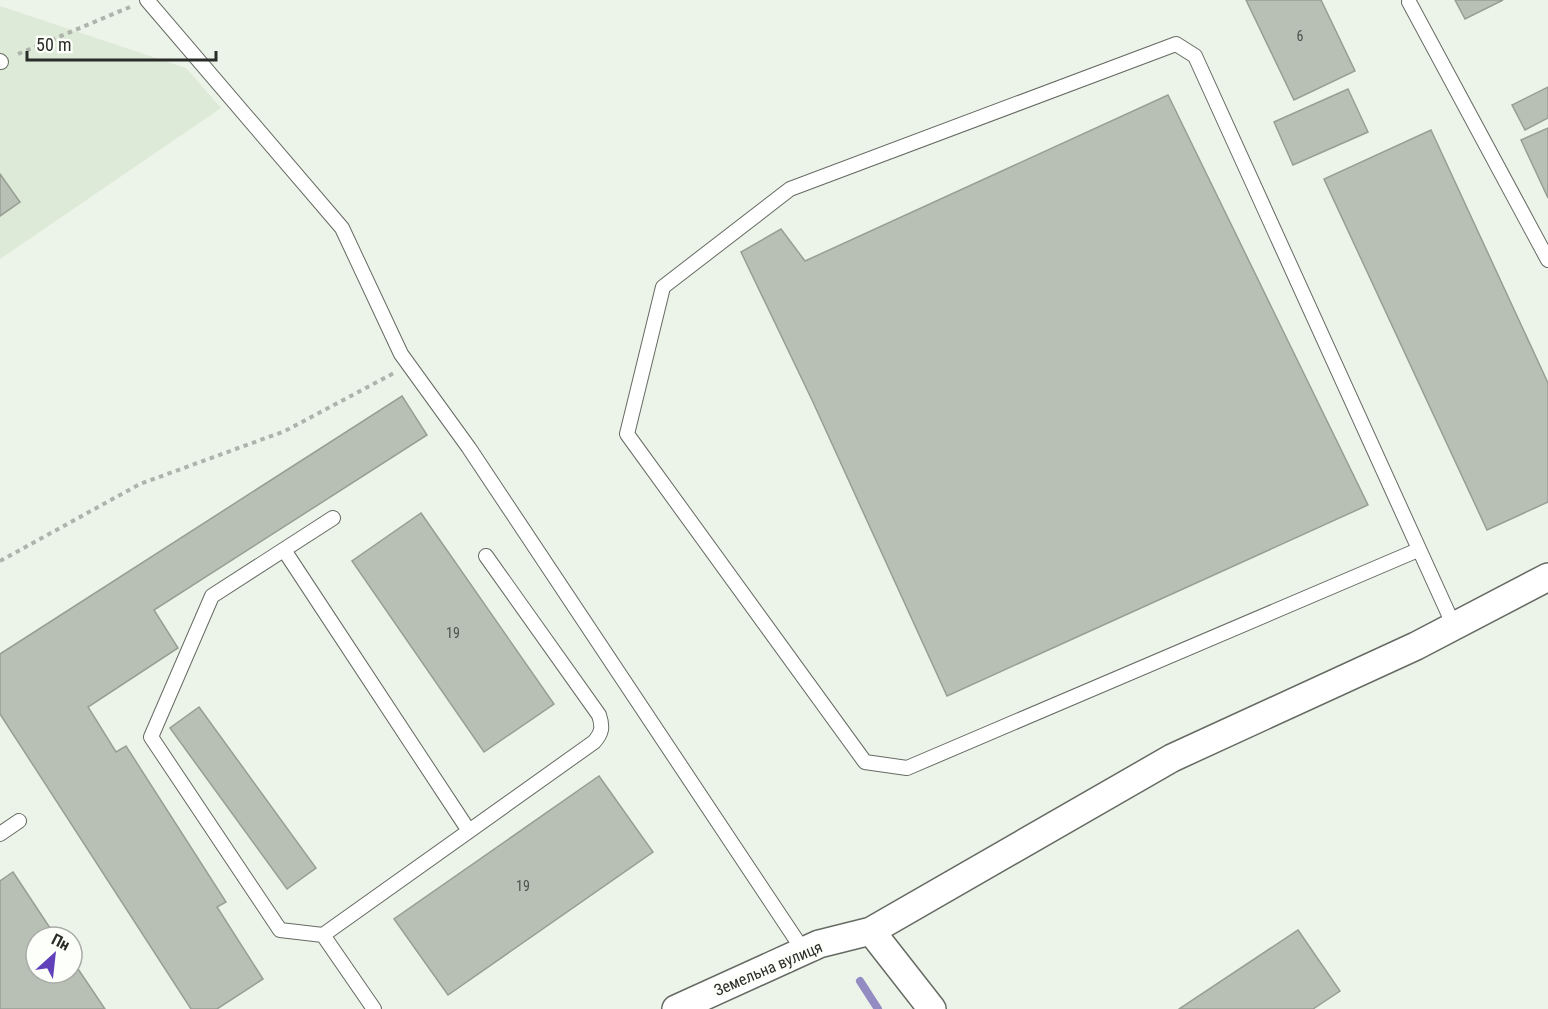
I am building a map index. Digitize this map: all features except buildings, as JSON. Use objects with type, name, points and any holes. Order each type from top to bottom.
[{"type":"street","name":"Земельна вулиця","points":[[676,1009],[819,944],[871,931],[1172,758],[1454,626],[1548,577]]},
{"type":"street","points":[[871,931],[932,1009]]},
{"type":"lane","points":[[147,0],[342,228],[400,354],[469,448],[803,951]]},
{"type":"lane","points":[[1409,2],[1548,260]]},
{"type":"lane","points":[[1418,550],[908,768],[865,762],[627,434],[663,287],[790,189],[1176,44],[1195,56],[1454,626]]},
{"type":"lane","points":[[333,518],[212,596],[151,737],[280,930],[323,935],[594,742],[600,734],[602,725],[599,715],[486,556]]},
{"type":"lane","points":[[284,550],[470,831]]},
{"type":"lane","points":[[0,834],[19,820]]},
{"type":"lane","points":[[323,935],[374,1009]]},
{"type":"path","points":[[1,61],[147,0]]},
{"type":"path","points":[[0,561],[140,484],[285,431],[409,365]]},
{"type":"shaded area","points":[[0,6],[186,68],[221,108],[0,259]]},
{"type":"waterway","points":[[860,981],[878,1009]]}]
